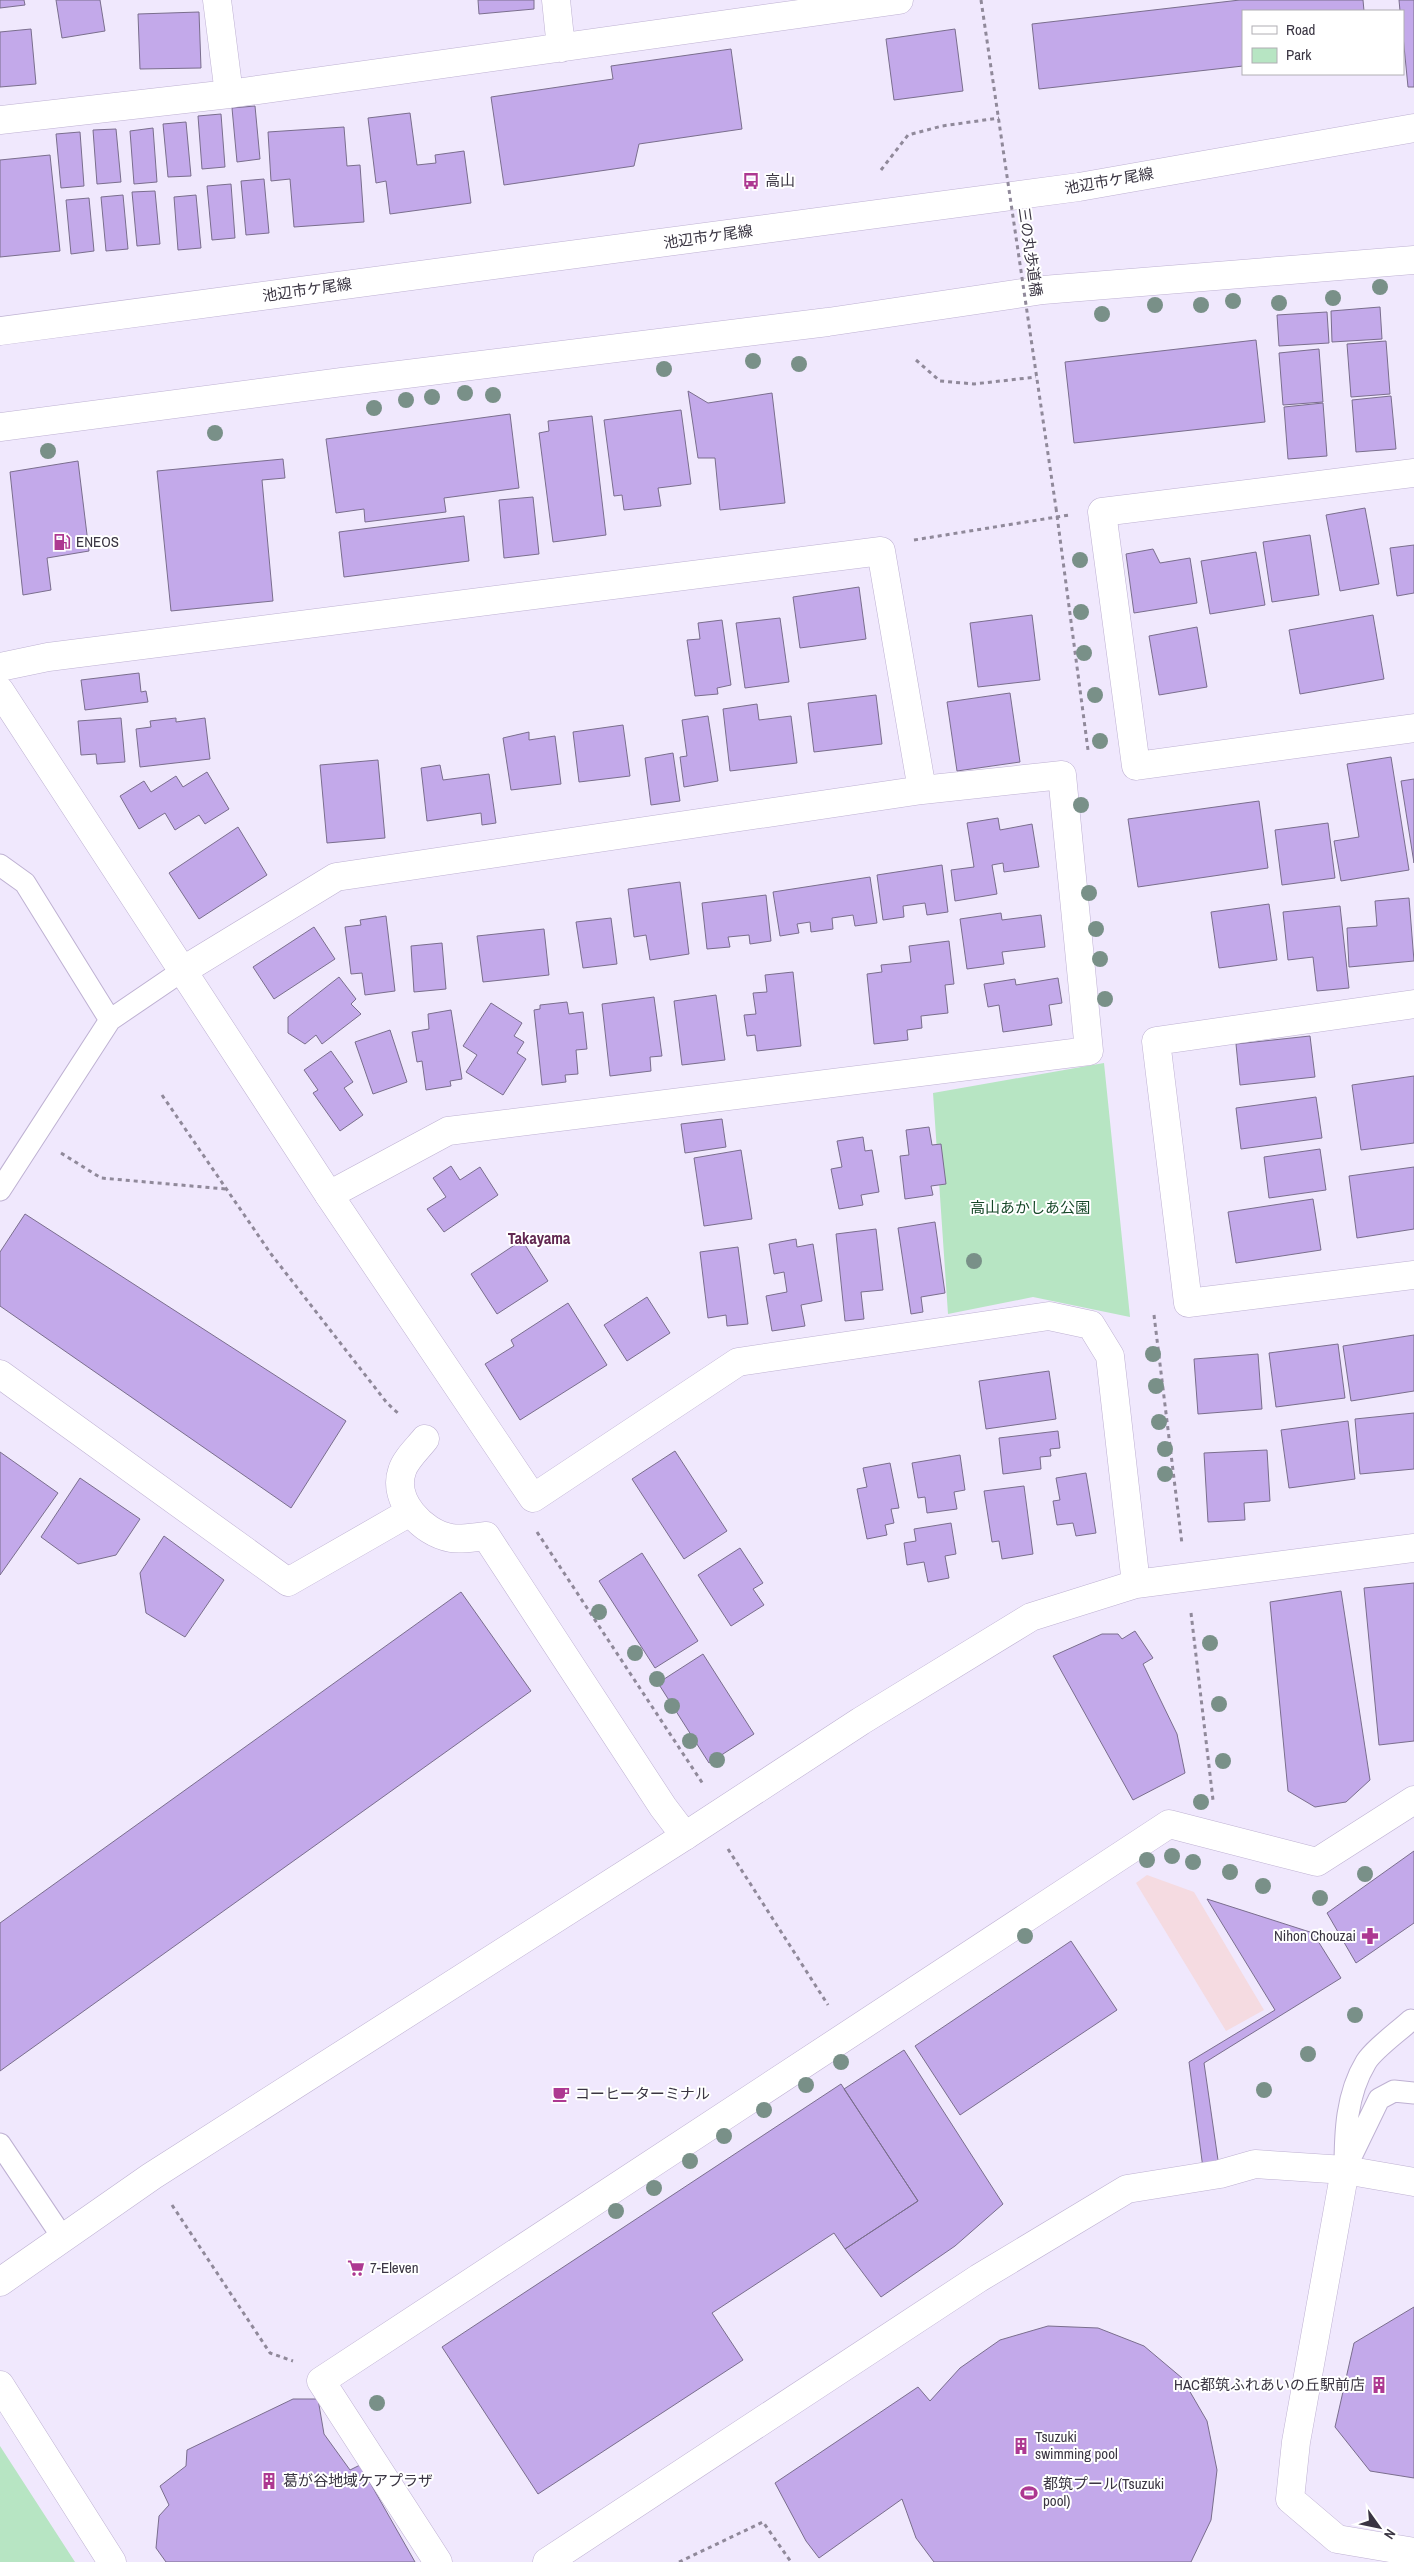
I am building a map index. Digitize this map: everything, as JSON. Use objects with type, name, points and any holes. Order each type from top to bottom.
[{"type":"street","points":[[217,0],[229,94]]},
{"type":"street","points":[[556,0],[561,48]]},
{"type":"street","points":[[0,120],[229,94],[899,0]]},
{"type":"street","name":"池辺市ケ尾線","points":[[0,331],[1079,187],[1414,128]]},
{"type":"street","points":[[0,427],[342,382],[828,322],[1042,290],[1414,260]]},
{"type":"street","points":[[1414,473],[1102,512],[1136,766],[1414,728]]},
{"type":"street","points":[[0,667],[48,657],[881,552],[922,790]]},
{"type":"street","points":[[0,691],[329,1195],[533,1498],[738,1362],[1049,1316],[1091,1325],[1110,1356],[1136,1584]]},
{"type":"street","points":[[182,971],[336,878],[922,790],[1062,775],[1089,1050],[448,1131],[329,1195]]},
{"type":"street","points":[[1414,1004],[1156,1041],[1188,1303],[1414,1275]]},
{"type":"street","points":[[0,1374],[288,1582],[410,1512]]},
{"type":"street","points":[[424,1439],[402,1469],[399,1487],[410,1512],[430,1530],[451,1539],[486,1536],[663,1807],[685,1836]]},
{"type":"street","points":[[0,2282],[152,2176],[685,1836],[861,1721],[1031,1617],[1136,1584],[1414,1548]]},
{"type":"street","points":[[438,2562],[321,2381],[1169,1824],[1317,1862],[1414,1800]]},
{"type":"street","points":[[547,2562],[971,2283],[1127,2189],[1220,2174],[1256,2164],[1345,2170],[1414,2182]]},
{"type":"street","points":[[1345,2170],[1296,2442],[1290,2500],[1338,2538],[1414,2552]]},
{"type":"street","points":[[0,2385],[112,2562]]},
{"type":"lane","points":[[0,865],[25,883],[110,1020]]},
{"type":"lane","points":[[0,1190],[110,1020],[182,971]]},
{"type":"lane","points":[[1345,2170],[1346,2126],[1353,2092],[1366,2061],[1413,2020]]},
{"type":"lane","points":[[1345,2170],[1379,2099],[1394,2091],[1414,2093]]},
{"type":"lane","points":[[0,2144],[63,2238]]},
{"type":"path","name":"三の丸歩道橋","points":[[981,0],[1056,508]]},
{"type":"path","points":[[881,170],[908,135],[942,126],[999,118]]},
{"type":"path","points":[[916,360],[940,381],[974,384],[1036,377]]},
{"type":"path","points":[[881,552],[901,542],[1056,516],[1102,512]]},
{"type":"path","points":[[162,1095],[271,1254],[387,1403],[424,1439]]},
{"type":"path","points":[[35,1137],[101,1178],[226,1189]]},
{"type":"path","points":[[532,1525],[703,1785],[663,1807]]},
{"type":"path","points":[[1187,1578],[1217,1836]]},
{"type":"path","points":[[709,1820],[847,2036]]},
{"type":"path","points":[[152,2176],[270,2353],[301,2363],[321,2381]]},
{"type":"path","points":[[679,2562],[764,2522],[791,2562]]},
{"type":"shaded area","points":[[1147,1875],[1194,1892],[1264,2010],[1226,2031],[1136,1883]]},
{"type":"green space","name":"高山あかしあ公園","points":[[1104,1063],[1130,1317],[1033,1297],[948,1314],[933,1093]]},
{"type":"green space","points":[[0,2446],[75,2562],[0,2562]]},
{"type":"building","points":[[0,0],[24,0],[25,5],[0,8]]},
{"type":"building","points":[[56,0],[100,0],[105,31],[62,38]]},
{"type":"building","points":[[478,0],[534,0],[534,9],[479,14]]},
{"type":"building","points":[[1240,0],[1363,0],[1364,10],[1242,10],[1242,66],[1039,89],[1032,24]]},
{"type":"building","points":[[1399,0],[1414,0],[1414,87],[1408,87],[1404,46],[1404,10],[1400,10]]},
{"type":"building","points":[[199,12],[201,68],[140,69],[138,14]]},
{"type":"building","points":[[31,29],[36,84],[0,87],[0,32]]},
{"type":"building","points":[[955,29],[963,91],[894,100],[886,39]]},
{"type":"building","points":[[731,49],[742,129],[639,144],[634,166],[504,185],[491,97],[613,79],[611,66]]},
{"type":"building","points":[[255,106],[260,159],[237,162],[232,108]]},
{"type":"building","points":[[410,113],[417,165],[436,163],[435,155],[464,151],[471,203],[390,214],[386,181],[376,183],[368,118]]},
{"type":"building","points":[[221,114],[225,167],[202,169],[198,116]]},
{"type":"building","points":[[186,122],[191,176],[168,177],[163,124]]},
{"type":"building","points":[[344,127],[347,166],[360,165],[364,222],[294,227],[290,179],[271,181],[268,132]]},
{"type":"building","points":[[153,128],[157,182],[134,184],[130,131]]},
{"type":"building","points":[[116,129],[121,182],[97,184],[93,130]]},
{"type":"building","points":[[80,132],[84,186],[61,188],[56,134]]},
{"type":"building","points":[[50,155],[60,251],[0,257],[0,160]]},
{"type":"building","points":[[264,179],[269,233],[246,235],[241,181]]},
{"type":"building","points":[[231,184],[235,238],[212,240],[207,186]]},
{"type":"building","points":[[155,191],[160,244],[137,246],[132,192]]},
{"type":"building","points":[[123,195],[128,249],[106,251],[101,197]]},
{"type":"building","points":[[196,195],[201,248],[178,250],[174,197]]},
{"type":"building","points":[[89,198],[94,251],[71,254],[66,200]]},
{"type":"building","points":[[1380,307],[1382,339],[1332,342],[1331,311]]},
{"type":"building","points":[[1327,312],[1329,343],[1279,346],[1277,315]]},
{"type":"building","points":[[1256,340],[1265,422],[1074,443],[1065,362]]},
{"type":"building","points":[[1386,341],[1390,394],[1351,397],[1347,344]]},
{"type":"building","points":[[1319,349],[1323,402],[1283,405],[1279,353]]},
{"type":"building","points":[[688,391],[708,403],[772,393],[785,503],[720,510],[715,458],[698,458]]},
{"type":"building","points":[[1391,396],[1396,449],[1356,452],[1352,400]]},
{"type":"building","points":[[1323,403],[1327,456],[1288,459],[1284,407]]},
{"type":"building","points":[[681,410],[691,484],[658,488],[661,506],[624,510],[622,495],[614,496],[604,420]]},
{"type":"building","points":[[510,414],[519,488],[444,498],[446,512],[365,522],[364,509],[336,513],[326,439]]},
{"type":"building","points":[[592,416],[606,535],[553,542],[539,433],[549,431],[548,421]]},
{"type":"building","points":[[283,459],[285,478],[262,480],[273,601],[171,611],[157,471]]},
{"type":"building","points":[[78,461],[89,551],[47,558],[51,590],[23,595],[10,472]]},
{"type":"building","points":[[533,497],[539,554],[504,558],[499,500]]},
{"type":"building","points":[[1365,508],[1379,584],[1340,591],[1326,515]]},
{"type":"building","points":[[464,516],[469,561],[344,577],[339,532]]},
{"type":"building","points":[[1310,535],[1319,595],[1272,602],[1263,542]]},
{"type":"building","points":[[1414,545],[1414,593],[1397,596],[1390,548]]},
{"type":"building","points":[[1153,549],[1160,563],[1190,558],[1197,603],[1134,613],[1126,554]]},
{"type":"building","points":[[1256,552],[1265,605],[1210,614],[1201,561]]},
{"type":"building","points":[[859,587],[866,639],[800,648],[793,597]]},
{"type":"building","points":[[1032,615],[1040,680],[978,687],[970,623]]},
{"type":"building","points":[[1373,615],[1384,679],[1300,694],[1289,630]]},
{"type":"building","points":[[780,618],[789,682],[745,688],[736,623]]},
{"type":"building","points":[[722,620],[731,685],[717,688],[718,694],[695,696],[687,640],[700,639],[698,623]]},
{"type":"building","points":[[1197,627],[1207,687],[1159,695],[1149,636]]},
{"type":"building","points":[[139,673],[141,692],[146,691],[148,702],[85,710],[81,680]]},
{"type":"building","points":[[1010,693],[1020,762],[957,771],[947,702]]},
{"type":"building","points":[[876,695],[882,744],[814,752],[808,703]]},
{"type":"building","points":[[757,704],[759,720],[791,716],[797,763],[730,771],[723,709]]},
{"type":"building","points":[[708,716],[718,781],[684,787],[680,757],[687,756],[682,720]]},
{"type":"building","points":[[121,718],[125,762],[97,764],[96,754],[81,755],[78,721]]},
{"type":"building","points":[[176,718],[176,722],[205,718],[210,759],[140,767],[136,729],[151,727],[150,721]]},
{"type":"building","points":[[623,725],[630,776],[579,782],[573,732]]},
{"type":"building","points":[[529,732],[529,740],[555,736],[561,784],[511,790],[503,738]]},
{"type":"building","points":[[673,753],[680,801],[651,805],[645,758]]},
{"type":"building","points":[[1391,757],[1409,870],[1341,881],[1334,841],[1359,837],[1347,764]]},
{"type":"building","points":[[378,760],[385,838],[327,843],[320,765]]},
{"type":"building","points":[[440,765],[443,780],[489,774],[496,823],[482,825],[481,813],[427,821],[421,768]]},
{"type":"building","points":[[207,772],[229,809],[205,824],[199,815],[175,830],[165,813],[139,829],[120,796],[144,781],[151,792],[176,776],[183,787]]},
{"type":"building","points":[[1414,779],[1414,863],[1401,781]]},
{"type":"building","points":[[1259,801],[1268,868],[1138,887],[1128,819]]},
{"type":"building","points":[[998,818],[1000,830],[1032,824],[1039,867],[1004,872],[1003,863],[992,865],[997,894],[955,901],[951,870],[974,867],[967,823]]},
{"type":"building","points":[[1328,823],[1335,878],[1282,885],[1275,830]]},
{"type":"building","points":[[238,827],[267,875],[199,919],[169,873]]},
{"type":"building","points":[[942,865],[948,912],[927,915],[925,903],[903,906],[904,917],[883,920],[877,875]]},
{"type":"building","points":[[870,877],[877,923],[855,926],[853,915],[832,918],[833,929],[811,932],[810,922],[797,924],[799,933],[780,936],[773,892]]},
{"type":"building","points":[[680,882],[689,954],[650,960],[646,935],[634,937],[628,889]]},
{"type":"building","points":[[766,895],[771,941],[750,944],[749,935],[728,937],[730,947],[707,949],[702,903]]},
{"type":"building","points":[[1409,898],[1414,961],[1349,967],[1347,928],[1377,926],[1375,901]]},
{"type":"building","points":[[1269,904],[1277,960],[1219,968],[1211,912]]},
{"type":"building","points":[[1340,906],[1349,988],[1317,991],[1313,957],[1288,960],[1283,912]]},
{"type":"building","points":[[1001,913],[1002,920],[1041,915],[1045,947],[1002,952],[1004,964],[967,969],[960,919]]},
{"type":"building","points":[[386,916],[395,991],[365,995],[362,973],[351,974],[345,927],[361,925],[360,920]]},
{"type":"building","points":[[611,918],[617,964],[583,968],[576,922]]},
{"type":"building","points":[[314,927],[335,959],[274,999],[253,967]]},
{"type":"building","points":[[544,929],[549,975],[483,982],[477,936]]},
{"type":"building","points":[[949,941],[954,984],[945,985],[948,1013],[921,1016],[922,1028],[907,1030],[908,1040],[874,1044],[867,974],[882,972],[881,965],[911,962],[909,946]]},
{"type":"building","points":[[442,943],[446,989],[414,992],[411,946]]},
{"type":"building","points":[[793,972],[801,1046],[757,1051],[755,1035],[747,1036],[744,1015],[756,1014],[753,993],[767,992],[765,975]]},
{"type":"building","points":[[339,977],[356,999],[351,1004],[361,1014],[322,1044],[316,1035],[305,1044],[288,1033],[288,1017]]},
{"type":"building","points":[[1058,978],[1062,1003],[1049,1005],[1052,1025],[1003,1032],[999,1005],[988,1007],[984,984],[1015,979],[1016,985]]},
{"type":"building","points":[[716,995],[725,1060],[682,1065],[674,1001]]},
{"type":"building","points":[[654,997],[662,1056],[650,1057],[651,1071],[610,1076],[602,1004]]},
{"type":"building","points":[[567,1002],[569,1014],[583,1012],[587,1049],[576,1050],[578,1074],[565,1075],[566,1082],[542,1085],[534,1010],[540,1009],[540,1005]]},
{"type":"building","points":[[491,1003],[522,1023],[514,1036],[524,1042],[517,1053],[526,1059],[503,1095],[466,1072],[477,1055],[463,1046]]},
{"type":"building","points":[[451,1010],[462,1079],[450,1081],[451,1086],[426,1090],[422,1061],[417,1062],[412,1032],[429,1029],[428,1014]]},
{"type":"building","points":[[390,1030],[407,1082],[373,1094],[355,1042]]},
{"type":"building","points":[[1310,1036],[1315,1077],[1240,1085],[1236,1044]]},
{"type":"building","points":[[331,1051],[353,1082],[344,1088],[363,1115],[340,1131],[313,1093],[318,1090],[304,1070]]},
{"type":"building","points":[[1414,1076],[1414,1143],[1361,1150],[1352,1085]]},
{"type":"building","points":[[1316,1097],[1322,1138],[1241,1149],[1236,1108]]},
{"type":"building","points":[[722,1119],[726,1147],[685,1153],[681,1124]]},
{"type":"building","points":[[929,1127],[932,1145],[941,1144],[946,1184],[931,1186],[933,1195],[905,1199],[900,1156],[909,1155],[906,1130]]},
{"type":"building","points":[[863,1137],[865,1151],[872,1150],[879,1192],[861,1195],[863,1205],[839,1209],[831,1169],[842,1167],[837,1141]]},
{"type":"building","points":[[1320,1149],[1326,1190],[1269,1198],[1264,1157]]},
{"type":"building","points":[[741,1150],[752,1219],[704,1226],[694,1158]]},
{"type":"building","points":[[451,1166],[460,1180],[480,1167],[498,1195],[444,1232],[427,1209],[446,1197],[433,1178]]},
{"type":"building","points":[[1414,1167],[1414,1229],[1357,1238],[1349,1176]]},
{"type":"building","points":[[1313,1199],[1321,1250],[1236,1263],[1228,1212]]},
{"type":"building","points":[[25,1214],[346,1421],[291,1508],[0,1306],[0,1252]]},
{"type":"building","points":[[935,1222],[945,1293],[921,1297],[923,1312],[911,1314],[898,1228]]},
{"type":"building","points":[[876,1229],[883,1290],[861,1292],[864,1319],[845,1321],[836,1234]]},
{"type":"building","points":[[796,1239],[797,1247],[813,1244],[822,1301],[801,1305],[805,1326],[772,1331],[766,1296],[787,1292],[784,1272],[774,1274],[769,1244]]},
{"type":"building","points":[[522,1240],[548,1281],[497,1314],[471,1274]]},
{"type":"building","points":[[738,1247],[748,1324],[727,1326],[726,1315],[708,1318],[700,1252]]},
{"type":"building","points":[[647,1297],[670,1333],[627,1361],[604,1325]]},
{"type":"building","points":[[568,1303],[607,1365],[520,1420],[485,1364],[514,1346],[511,1340]]},
{"type":"building","points":[[1414,1335],[1414,1391],[1351,1401],[1343,1346]]},
{"type":"building","points":[[1338,1344],[1345,1398],[1276,1407],[1269,1353]]},
{"type":"building","points":[[1258,1354],[1262,1409],[1198,1414],[1194,1359]]},
{"type":"building","points":[[1049,1371],[1056,1419],[986,1429],[979,1381]]},
{"type":"building","points":[[1414,1413],[1414,1469],[1360,1474],[1355,1419]]},
{"type":"building","points":[[1348,1421],[1355,1479],[1289,1488],[1281,1430]]},
{"type":"building","points":[[1058,1431],[1060,1448],[1050,1449],[1051,1456],[1040,1457],[1041,1469],[1003,1474],[999,1438]]},
{"type":"building","points":[[1267,1450],[1270,1501],[1244,1503],[1245,1520],[1208,1522],[1204,1453]]},
{"type":"building","points":[[675,1451],[727,1531],[684,1559],[632,1479]]},
{"type":"building","points":[[0,1452],[58,1493],[0,1575]]},
{"type":"building","points":[[960,1455],[965,1490],[954,1492],[957,1509],[927,1513],[925,1497],[918,1498],[912,1463]]},
{"type":"building","points":[[890,1463],[899,1508],[891,1509],[894,1523],[885,1525],[887,1535],[867,1539],[857,1489],[867,1487],[863,1468]]},
{"type":"building","points":[[1086,1473],[1096,1533],[1076,1536],[1073,1523],[1057,1525],[1053,1501],[1060,1500],[1056,1478]]},
{"type":"building","points":[[80,1478],[140,1519],[116,1555],[78,1564],[41,1537]]},
{"type":"building","points":[[1024,1486],[1033,1554],[1002,1559],[999,1541],[992,1542],[984,1491]]},
{"type":"building","points":[[951,1523],[956,1554],[945,1556],[949,1578],[928,1582],[924,1562],[907,1565],[904,1543],[916,1541],[914,1529]]},
{"type":"building","points":[[164,1536],[224,1580],[185,1637],[146,1613],[140,1573]]},
{"type":"building","points":[[740,1548],[763,1583],[753,1589],[764,1605],[731,1626],[698,1575]]},
{"type":"building","points":[[642,1553],[698,1641],[655,1668],[599,1581]]},
{"type":"building","points":[[1414,1583],[1414,1741],[1379,1745],[1364,1588]]},
{"type":"building","points":[[1341,1591],[1370,1780],[1346,1802],[1315,1807],[1288,1791],[1270,1602]]},
{"type":"building","points":[[461,1592],[531,1691],[0,2071],[0,1923]]},
{"type":"building","points":[[1135,1631],[1153,1658],[1143,1664],[1177,1734],[1185,1773],[1133,1800],[1053,1656],[1102,1634],[1118,1634],[1122,1639]]},
{"type":"building","points":[[703,1654],[754,1734],[709,1763],[658,1683]]},
{"type":"building","points":[[1414,1851],[1414,1923],[1356,1963],[1327,1913]]},
{"type":"building","points":[[1207,1899],[1313,1933],[1341,1978],[1204,2063],[1220,2174],[1204,2176],[1189,2062],[1275,2010]]},
{"type":"building","points":[[1071,1941],[1117,2010],[960,2115],[915,2046]]},
{"type":"building","points":[[904,2050],[1003,2204],[955,2246],[881,2297],[845,2249],[918,2201],[844,2089]]},
{"type":"building","points":[[841,2084],[918,2201],[845,2249],[834,2233],[712,2313],[743,2360],[538,2494],[442,2347]]},
{"type":"building","name":"HAC都筑ふれあいの丘駅前店","points":[[1414,2307],[1414,2478],[1370,2471],[1335,2427],[1354,2343]]},
{"type":"building","name":"Tsuzuki swimming pool","points":[[1048,2326],[1098,2328],[1144,2346],[1182,2378],[1207,2421],[1217,2470],[1211,2520],[1191,2562],[934,2562],[916,2538],[902,2499],[819,2558],[806,2541],[775,2483],[918,2387],[930,2401],[960,2368],[1000,2340]]},
{"type":"building","name":"葛が谷地域ケアプラザ","points":[[293,2399],[318,2399],[324,2434],[350,2470],[360,2465],[415,2562],[166,2562],[156,2548],[159,2516],[169,2505],[160,2486],[186,2466],[187,2450]]},
{"type":"place","name":"高山","points":[[751,181]]},
{"type":"place","name":"ENEOS","points":[[62,542]]},
{"type":"place","name":"Nihon Chouzai","points":[[1370,1936]]},
{"type":"place","name":"コーヒーターミナル","points":[[561,2094]]},
{"type":"place","name":"7-Eleven","points":[[356,2268]]},
{"type":"place","name":"HAC都筑ふれあいの丘駅前店","points":[[1379,2385]]},
{"type":"place","name":"Tsuzuki swimming pool","points":[[1021,2446]]},
{"type":"place","name":"葛が谷地域ケアプラザ","points":[[269,2481]]},
{"type":"place","name":"都筑プール(Tsuzuki pool)","points":[[1029,2493]]},
{"type":"district","name":"Takayama","points":[[539,1238]]}]
